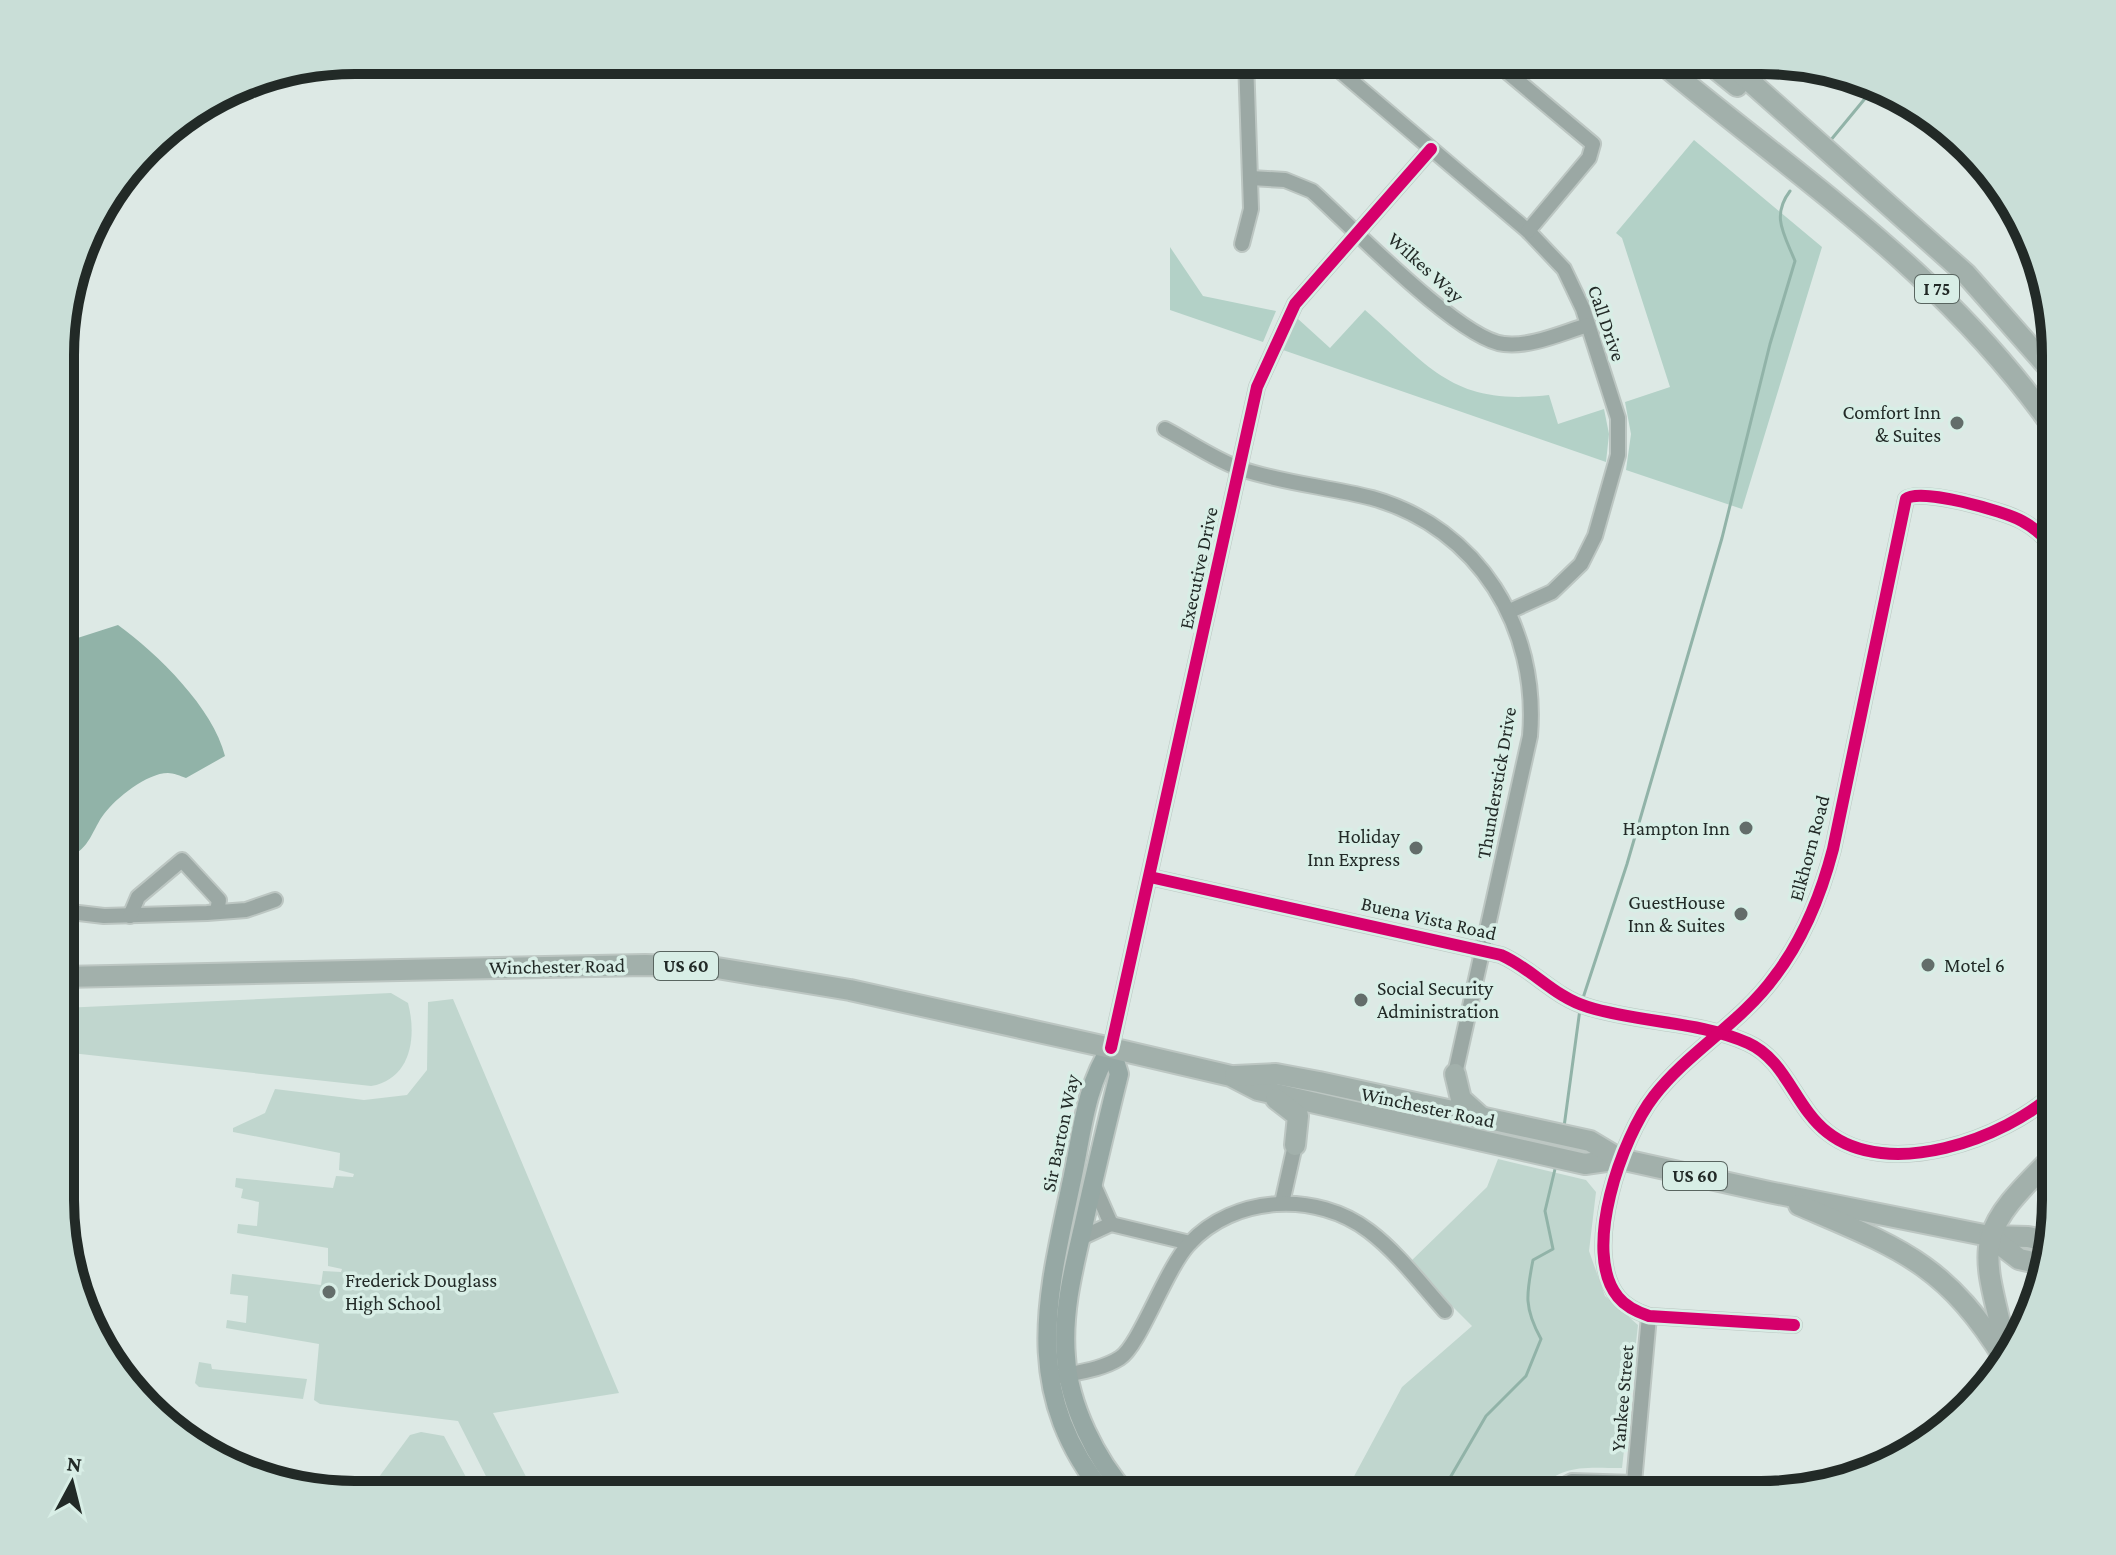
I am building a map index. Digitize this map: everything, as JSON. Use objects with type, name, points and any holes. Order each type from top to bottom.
[{"type":"highway","points":[[1669,75],[1797,170]]},
{"type":"highway","name":"I 75","points":[[1677,75],[1797,170],[1934,286],[2000,357],[2041,412]]},
{"type":"highway","name":"I 75","points":[[1724,75],[1860,181],[1966,274],[2041,359]]},
{"type":"highway","points":[[1742,75],[1860,181]]},
{"type":"highway","name":"Winchester Road","points":[[75,977],[645,965],[711,967],[823,985],[1111,1048],[1231,1076],[1258,1090],[1585,1164],[1620,1159]]},
{"type":"highway","name":"Winchester Road","points":[[1231,1076],[1276,1074],[1590,1141],[1620,1159],[1769,1192],[1989,1236],[2039,1239]]},
{"type":"highway","points":[[1413,1104],[1433,1098],[1445,1090],[1455,1074]]},
{"type":"highway","points":[[1455,1074],[1461,1099],[1484,1119]]},
{"type":"highway","points":[[1258,1090],[1294,1109],[1299,1126],[1299,1146]]},
{"type":"highway","points":[[1299,1146],[1315,1121],[1324,1114],[1348,1109]]},
{"type":"highway","points":[[2004,1339],[1988,1270],[1989,1236],[2001,1211],[2042,1169]]},
{"type":"highway","points":[[1769,1192],[1914,1258],[1965,1301],[1998,1350]]},
{"type":"highway","name":"Winchester Road","points":[[1989,1236],[2019,1259],[2035,1262]]},
{"type":"main road","name":"Sir Barton Way","points":[[1111,1048],[1119,1074],[1067,1304],[1066,1357],[1060,1377],[1075,1401],[1093,1443],[1118,1481]]},
{"type":"main road","name":"Sir Barton Way","points":[[1094,1481],[1067,1433],[1060,1377],[1045,1326],[1053,1264],[1097,1068],[1111,1048]]},
{"type":"street","points":[[1242,244],[1250,225],[1247,75]]},
{"type":"street","name":"Call Drive","points":[[1344,75],[1528,231],[1564,269],[1578,295],[1618,418],[1620,440],[1614,474],[1595,536],[1581,564],[1552,592],[1510,611]]},
{"type":"street","points":[[1511,75],[1593,144],[1589,158],[1528,231]]},
{"type":"street","name":"Executive Drive","points":[[1111,1048],[1257,387],[1283,326],[1309,285],[1359,233],[1431,149]]},
{"type":"street","name":"Wilkes Way","points":[[1251,178],[1301,185],[1359,233],[1456,322],[1486,341],[1517,345],[1588,325]]},
{"type":"street","name":"Thunderstick Drive","points":[[1165,429],[1240,469],[1374,499],[1431,524],[1481,568],[1510,611],[1527,661],[1532,709],[1525,762],[1455,1074]]},
{"type":"street","name":"Elkhorn Road","points":[[1649,1316],[1633,1310],[1618,1297],[1607,1277],[1603,1246],[1620,1159],[1636,1122],[1655,1094],[1756,1000],[1780,971],[1819,895],[1833,849],[1904,501],[1909,495],[1921,494],[2009,514],[2041,536]]},
{"type":"street","points":[[130,916],[138,897],[182,860],[219,900],[217,912]]},
{"type":"street","name":"Buena Vista Road","points":[[1150,877],[1483,951],[1518,963],[1570,1001],[1589,1008],[1747,1042],[1765,1052],[1827,1132],[1841,1141],[1879,1151],[1920,1152],[1964,1144],[2019,1119],[2042,1102]]},
{"type":"street","points":[[75,912],[130,916],[217,912],[246,910],[275,900]]},
{"type":"street","points":[[1286,1204],[1299,1146]]},
{"type":"street","points":[[1093,1183],[1111,1224]]},
{"type":"street","points":[[1060,1377],[1107,1364],[1127,1352],[1157,1291],[1190,1243],[1234,1212],[1286,1204],[1354,1221],[1390,1250],[1445,1311]]},
{"type":"street","points":[[1081,1238],[1111,1224],[1190,1243]]},
{"type":"street","points":[[1649,1316],[1794,1325]]},
{"type":"street","name":"Yankee Street","points":[[1634,1481],[1649,1316]]},
{"type":"shaded area","points":[[1694,140],[1822,247],[1742,509],[1626,470],[1631,434],[1625,402],[1670,387],[1622,238],[1616,233]]},
{"type":"shaded area","points":[[1170,247],[1203,296],[1276,311],[1263,342],[1170,310]]},
{"type":"shaded area","points":[[1365,310],[1427,365],[1466,388],[1489,395],[1549,395],[1558,424],[1604,409],[1609,434],[1606,462],[1283,350],[1297,318],[1330,348]]},
{"type":"shaded area","points":[[118,625],[182,683],[209,719],[225,756],[186,778],[170,773],[160,774],[133,788],[104,814],[90,838],[75,854],[74,639]]},
{"type":"shaded area","points":[[391,993],[408,1003],[411,1042],[403,1066],[395,1075],[371,1086],[75,1053],[75,1007]]},
{"type":"shaded area","points":[[453,999],[619,1393],[493,1413],[528,1480],[488,1480],[458,1421],[320,1404],[314,1400],[319,1344],[226,1328],[227,1320],[246,1323],[248,1296],[230,1294],[232,1274],[321,1285],[323,1271],[341,1272],[342,1269],[328,1266],[328,1248],[237,1233],[238,1224],[257,1226],[259,1202],[241,1198],[243,1189],[235,1187],[236,1178],[333,1188],[336,1176],[353,1177],[354,1174],[339,1170],[340,1153],[233,1132],[233,1128],[265,1113],[275,1089],[364,1100],[407,1095],[427,1070],[428,1002]]},
{"type":"shaded area","points":[[1498,1159],[1586,1180],[1596,1192],[1589,1251],[1605,1296],[1638,1325],[1622,1468],[1584,1468],[1563,1472],[1548,1481],[1352,1481],[1402,1387],[1472,1326],[1409,1263],[1487,1187]]},
{"type":"shaded area","points":[[199,1362],[211,1364],[212,1369],[307,1379],[303,1399],[199,1387],[195,1383]]},
{"type":"shaded area","points":[[421,1432],[444,1436],[468,1480],[377,1480],[410,1435]]},
{"type":"waterway","points":[[1830,141],[1868,95]]},
{"type":"waterway","points":[[1582,1001],[1627,864],[1722,538],[1770,344],[1795,261],[1780,217],[1790,191]]},
{"type":"waterway","points":[[1564,1127],[1580,1009]]},
{"type":"waterway","points":[[1448,1481],[1486,1416],[1526,1376],[1541,1339],[1529,1310],[1528,1292],[1533,1260],[1553,1249],[1545,1211],[1555,1169]]},
{"type":"cycle path","points":[[1111,1048],[1257,387],[1295,304],[1431,149]]},
{"type":"cycle path","points":[[1794,1325],[1649,1316],[1625,1304],[1608,1277],[1604,1252],[1610,1195],[1619,1166],[1630,1138],[1654,1096],[1761,993],[1795,947],[1810,916],[1833,849],[1906,499],[1927,496],[1962,502],[2022,521],[2041,535]]},
{"type":"cycle path","points":[[1150,877],[1501,955],[1565,997],[1588,1007],[1710,1030],[1748,1043],[1772,1061],[1816,1122],[1852,1146],[1881,1153],[1913,1153],[1945,1148],[2007,1125],[2042,1102]]},
{"type":"place","name":"Comfort Inn & Suites","points":[[1957,423]]},
{"type":"place","name":"Hampton Inn","points":[[1746,828]]},
{"type":"place","name":"Holiday Inn Express","points":[[1416,848]]},
{"type":"place","name":"GuestHouse Inn & Suites","points":[[1741,914]]},
{"type":"place","name":"Motel 6","points":[[1928,965]]},
{"type":"place","name":"Social Security Administration","points":[[1361,1000]]},
{"type":"place","name":"Frederick Douglass High School","points":[[329,1292]]}]
